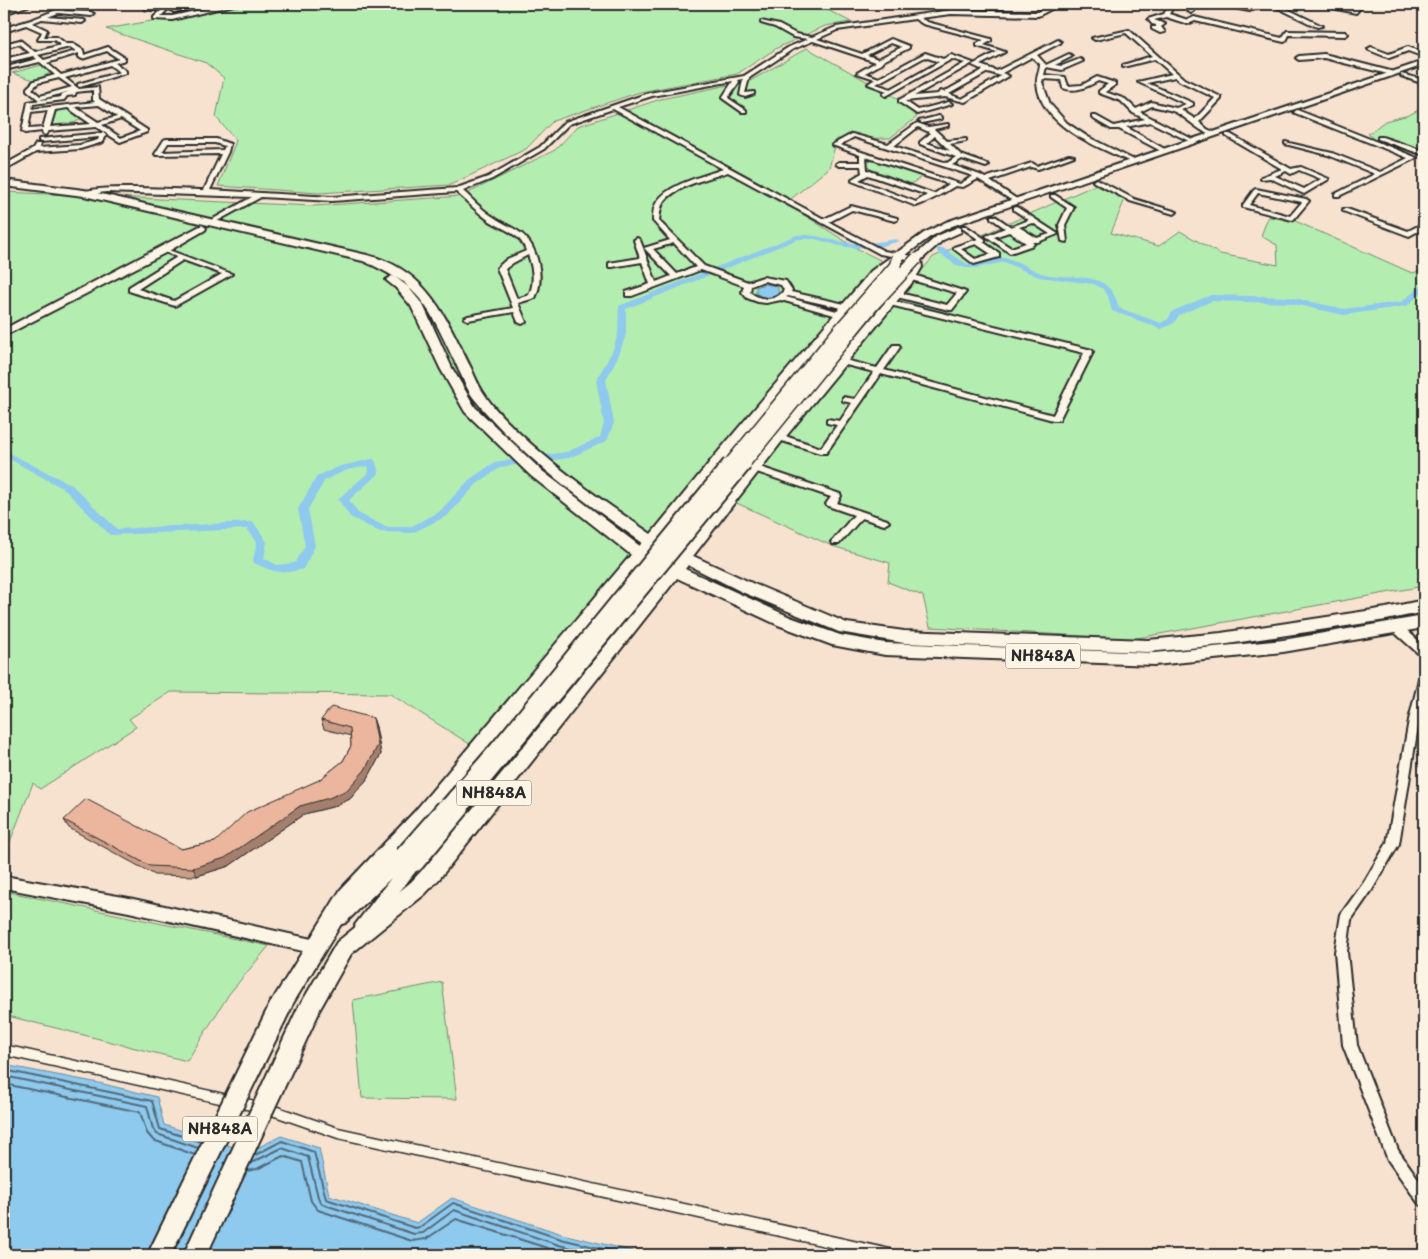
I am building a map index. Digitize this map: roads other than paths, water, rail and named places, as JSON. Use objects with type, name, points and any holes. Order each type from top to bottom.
[{"type":"main road","points":[[1416,4],[1424,5]]},
{"type":"main road","points":[[1398,75],[1424,63]]},
{"type":"main road","points":[[316,947],[330,928],[348,895],[422,816],[843,310],[881,267],[937,229],[1053,196],[1398,75],[1424,68]]},
{"type":"main road","points":[[330,928],[410,859],[726,486],[873,304],[916,259],[940,238],[1133,161],[1214,134],[1303,109]]},
{"type":"main road","points":[[4,184],[84,193],[350,260],[400,285],[417,305],[446,368],[470,409],[536,473],[646,548],[680,564],[754,468],[911,276],[917,267],[916,259]]},
{"type":"main road","points":[[4,192],[100,204],[367,258],[388,267],[412,282],[426,296],[437,313],[479,397],[513,435],[646,548]]},
{"type":"main road","points":[[344,948],[410,859],[498,748],[840,329],[896,266],[898,257]]},
{"type":"main road","name":"NH848A","points":[[680,564],[748,588],[845,628],[904,637],[1148,646],[1222,639],[1386,614],[1424,606]]},
{"type":"main road","name":"NH848A","points":[[680,564],[784,621],[838,640],[885,649],[1155,659],[1283,646],[1424,622]]},
{"type":"main road","name":"NH848A","points":[[195,1255],[309,1009],[344,948],[418,888],[432,873],[680,564]]},
{"type":"main road","name":"NH848A","points":[[159,1255],[282,1003],[316,947]]},
{"type":"street","points":[[4,13],[30,4]]},
{"type":"street","points":[[161,13],[201,4]]},
{"type":"street","points":[[208,4],[214,8]]},
{"type":"street","points":[[168,6],[156,18],[172,18],[235,4]]},
{"type":"street","points":[[84,193],[106,190],[206,192],[332,199],[458,190],[490,178],[542,148],[567,123],[651,94],[746,77],[792,48],[836,29],[950,12],[1038,14],[1058,4]]},
{"type":"street","points":[[1166,16],[1172,4]]},
{"type":"street","points":[[1191,11],[1194,4]]},
{"type":"street","points":[[1217,4],[1249,9],[1267,4]]},
{"type":"street","points":[[1273,4],[1319,26]]},
{"type":"street","points":[[1340,9],[1354,12],[1360,4]]},
{"type":"street","points":[[5,5],[11,10],[24,15]]},
{"type":"street","points":[[4,30],[75,5]]},
{"type":"street","points":[[147,8],[168,6]]},
{"type":"street","points":[[178,9],[185,15]]},
{"type":"street","points":[[56,12],[91,14]]},
{"type":"street","points":[[1154,28],[1162,32],[1158,26],[1162,24],[1154,24],[1151,20],[1166,16],[1188,22],[1194,19],[1284,40],[1287,33],[1345,34]]},
{"type":"street","points":[[915,17],[925,23],[989,40],[979,45],[1002,52],[937,81],[901,101],[926,120]]},
{"type":"street","points":[[41,18],[82,21]]},
{"type":"street","points":[[763,22],[777,26],[796,36],[813,38],[878,61],[907,47],[884,39]]},
{"type":"street","points":[[27,23],[45,31],[40,39]]},
{"type":"street","points":[[1095,38],[1127,30],[1182,80],[1219,98],[1196,122]]},
{"type":"street","points":[[4,46],[55,38],[65,46]]},
{"type":"street","points":[[861,56],[891,41]]},
{"type":"street","points":[[997,73],[1058,42]]},
{"type":"street","points":[[22,44],[74,87]]},
{"type":"street","points":[[4,61],[71,45],[98,67]]},
{"type":"street","points":[[4,67],[6,69],[108,49],[123,59],[36,82],[29,89],[39,98],[124,72],[111,63]]},
{"type":"street","points":[[1371,49],[1389,56],[1408,49],[1424,55]]},
{"type":"street","points":[[892,54],[899,57]]},
{"type":"street","points":[[1033,55],[1046,66],[1062,68],[1080,61]]},
{"type":"street","points":[[905,83],[963,101],[1006,76],[951,57],[889,92],[871,84],[902,70],[924,56],[943,61]]},
{"type":"street","points":[[1069,56],[1046,66],[1039,82],[1047,104],[1068,129],[1097,145],[1133,161]]},
{"type":"street","points":[[1299,58],[1324,56],[1424,82]]},
{"type":"street","points":[[1125,66],[1156,57]]},
{"type":"street","points":[[906,59],[914,61]]},
{"type":"street","points":[[876,78],[860,73],[881,62],[878,61]]},
{"type":"street","points":[[905,99],[944,95],[987,70]]},
{"type":"street","points":[[912,73],[937,81]]},
{"type":"street","points":[[1041,77],[1063,78],[1066,88],[1085,86],[1106,74]]},
{"type":"street","points":[[1176,75],[1141,82],[1191,104],[1176,110]]},
{"type":"street","points":[[739,98],[749,94],[742,92],[746,77]]},
{"type":"street","points":[[973,78],[992,84]]},
{"type":"street","points":[[735,79],[736,82],[725,98],[744,112]]},
{"type":"street","points":[[1098,79],[1113,84],[1101,92]]},
{"type":"street","points":[[958,86],[978,92]]},
{"type":"street","points":[[1085,86],[1123,100],[1135,112],[1193,141]]},
{"type":"street","points":[[68,106],[98,125],[106,134],[120,140],[145,131],[96,100],[96,88],[73,91],[73,94],[64,95],[64,98],[30,103],[25,131],[98,125],[122,117]]},
{"type":"street","points":[[918,98],[934,108]]},
{"type":"street","points":[[29,110],[100,103]]},
{"type":"street","points":[[917,112],[949,104]]},
{"type":"street","points":[[1135,112],[1151,104],[1176,110],[1214,134]]},
{"type":"street","points":[[613,107],[850,237],[882,253],[916,259]]},
{"type":"street","points":[[35,150],[47,128],[52,108]]},
{"type":"street","points":[[1303,109],[1424,153]]},
{"type":"street","points":[[1303,109],[1413,158],[1338,195]]},
{"type":"street","points":[[939,118],[922,121],[960,156]]},
{"type":"street","points":[[1094,118],[1113,128],[1151,120]]},
{"type":"street","points":[[912,140],[917,125],[932,130]]},
{"type":"street","points":[[889,147],[912,140],[946,125]]},
{"type":"street","points":[[1121,127],[1165,151]]},
{"type":"street","points":[[41,140],[106,134]]},
{"type":"street","points":[[4,168],[35,150],[91,144],[101,141],[106,134]]},
{"type":"street","points":[[1122,137],[1135,134]]},
{"type":"street","points":[[932,195],[920,180],[891,164],[835,145],[854,135],[978,176],[1019,206],[1033,220],[1054,234],[1036,241],[1014,227],[1033,220]]},
{"type":"street","points":[[1228,135],[1289,170]]},
{"type":"street","points":[[912,140],[986,165]]},
{"type":"street","points":[[946,143],[964,140]]},
{"type":"street","points":[[206,192],[225,152],[228,145],[220,142],[166,141],[158,154],[225,152]]},
{"type":"street","points":[[861,154],[878,143]]},
{"type":"street","points":[[1287,143],[1330,154],[1380,174]]},
{"type":"street","points":[[918,156],[932,147]]},
{"type":"street","points":[[891,164],[908,153]]},
{"type":"street","points":[[861,154],[864,171],[898,183]]},
{"type":"street","points":[[947,166],[960,156]]},
{"type":"street","points":[[985,180],[1032,165],[1036,168],[1071,156]]},
{"type":"street","points":[[920,180],[938,163]]},
{"type":"street","points":[[839,164],[863,164]]},
{"type":"street","points":[[1264,178],[1289,170],[1299,168],[1326,179],[1304,192],[1271,176]]},
{"type":"street","points":[[727,170],[681,187],[660,201],[656,221],[701,268],[748,285]]},
{"type":"street","points":[[868,172],[854,180],[916,204],[932,195],[935,196],[954,184]]},
{"type":"street","points":[[883,192],[898,183],[920,180],[961,186],[978,176]]},
{"type":"street","points":[[1096,181],[1132,200],[1174,212]]},
{"type":"street","points":[[458,190],[490,218],[516,233],[529,245],[534,260],[538,287],[532,296],[516,305],[468,318]]},
{"type":"street","points":[[1282,196],[1287,190],[1299,190]]},
{"type":"street","points":[[1256,191],[1282,196],[1306,201],[1292,218],[1245,206],[1256,191]]},
{"type":"street","points":[[4,333],[164,250],[260,195]]},
{"type":"street","points":[[1053,196],[1071,207],[1062,225],[1066,240]]},
{"type":"street","points":[[822,222],[851,208],[895,219]]},
{"type":"street","points":[[1345,210],[1409,234]]},
{"type":"street","points":[[993,217],[1010,229],[1031,244],[1010,251],[989,236],[1010,229]]},
{"type":"street","points":[[1402,239],[1424,225]]},
{"type":"street","points":[[964,227],[983,240],[956,248],[974,262],[996,255],[978,242]]},
{"type":"street","points":[[637,240],[676,277]]},
{"type":"street","points":[[644,248],[675,241]]},
{"type":"street","points":[[644,248],[644,260],[654,285]]},
{"type":"street","points":[[164,250],[228,274],[175,304],[132,289],[182,257]]},
{"type":"street","points":[[522,322],[501,268],[510,261],[530,252]]},
{"type":"street","points":[[612,264],[644,260]]},
{"type":"street","points":[[629,294],[701,268]]},
{"type":"street","points":[[896,294],[949,308],[962,292],[911,276]]},
{"type":"street","points":[[784,296],[786,286],[770,279],[757,280],[748,285],[746,292],[753,298],[766,301],[784,296],[843,310],[874,320]]},
{"type":"street","points":[[841,361],[1056,418],[1089,352],[889,302]]},
{"type":"street","points":[[779,437],[823,452],[896,347]]},
{"type":"street","points":[[846,398],[858,402]]},
{"type":"street","points":[[830,421],[842,424]]},
{"type":"street","points":[[754,468],[837,496],[831,504],[884,522]]},
{"type":"street","points":[[836,542],[860,514]]},
{"type":"street","points":[[1397,628],[1424,652]]},
{"type":"street","points":[[1424,679],[1414,720],[1393,844],[1368,886],[1345,918],[1341,952],[1350,1044],[1393,1154],[1424,1199]]},
{"type":"street","points":[[4,882],[129,905],[316,947]]},
{"type":"street","points":[[4,1050],[269,1109],[338,1133],[890,1255]]},
{"type":"water","points":[[765,284],[777,286],[779,293],[768,298],[756,293],[756,287]]},
{"type":"water","points":[[4,1065],[99,1083],[157,1097],[164,1125],[249,1152],[281,1136],[319,1148],[329,1195],[417,1223],[452,1198],[562,1234],[649,1255],[4,1255]]},
{"type":"waterway","points":[[4,451],[10,457],[68,487],[114,533],[250,525],[262,542],[258,560],[276,569],[299,566],[310,546],[303,509],[321,478],[344,468],[372,462],[374,473],[343,499],[354,515],[384,530],[412,530],[443,514],[473,482],[498,464],[569,455],[604,439],[609,423],[601,380],[616,352],[622,334],[622,308],[797,237],[815,237],[854,246],[896,241]]},
{"type":"waterway","points":[[940,250],[966,266],[977,266],[1004,260],[1039,275],[1097,283],[1106,288],[1112,296],[1115,309],[1162,326],[1171,321],[1176,313],[1211,298],[1289,300],[1344,312],[1404,304],[1424,286]]}]
